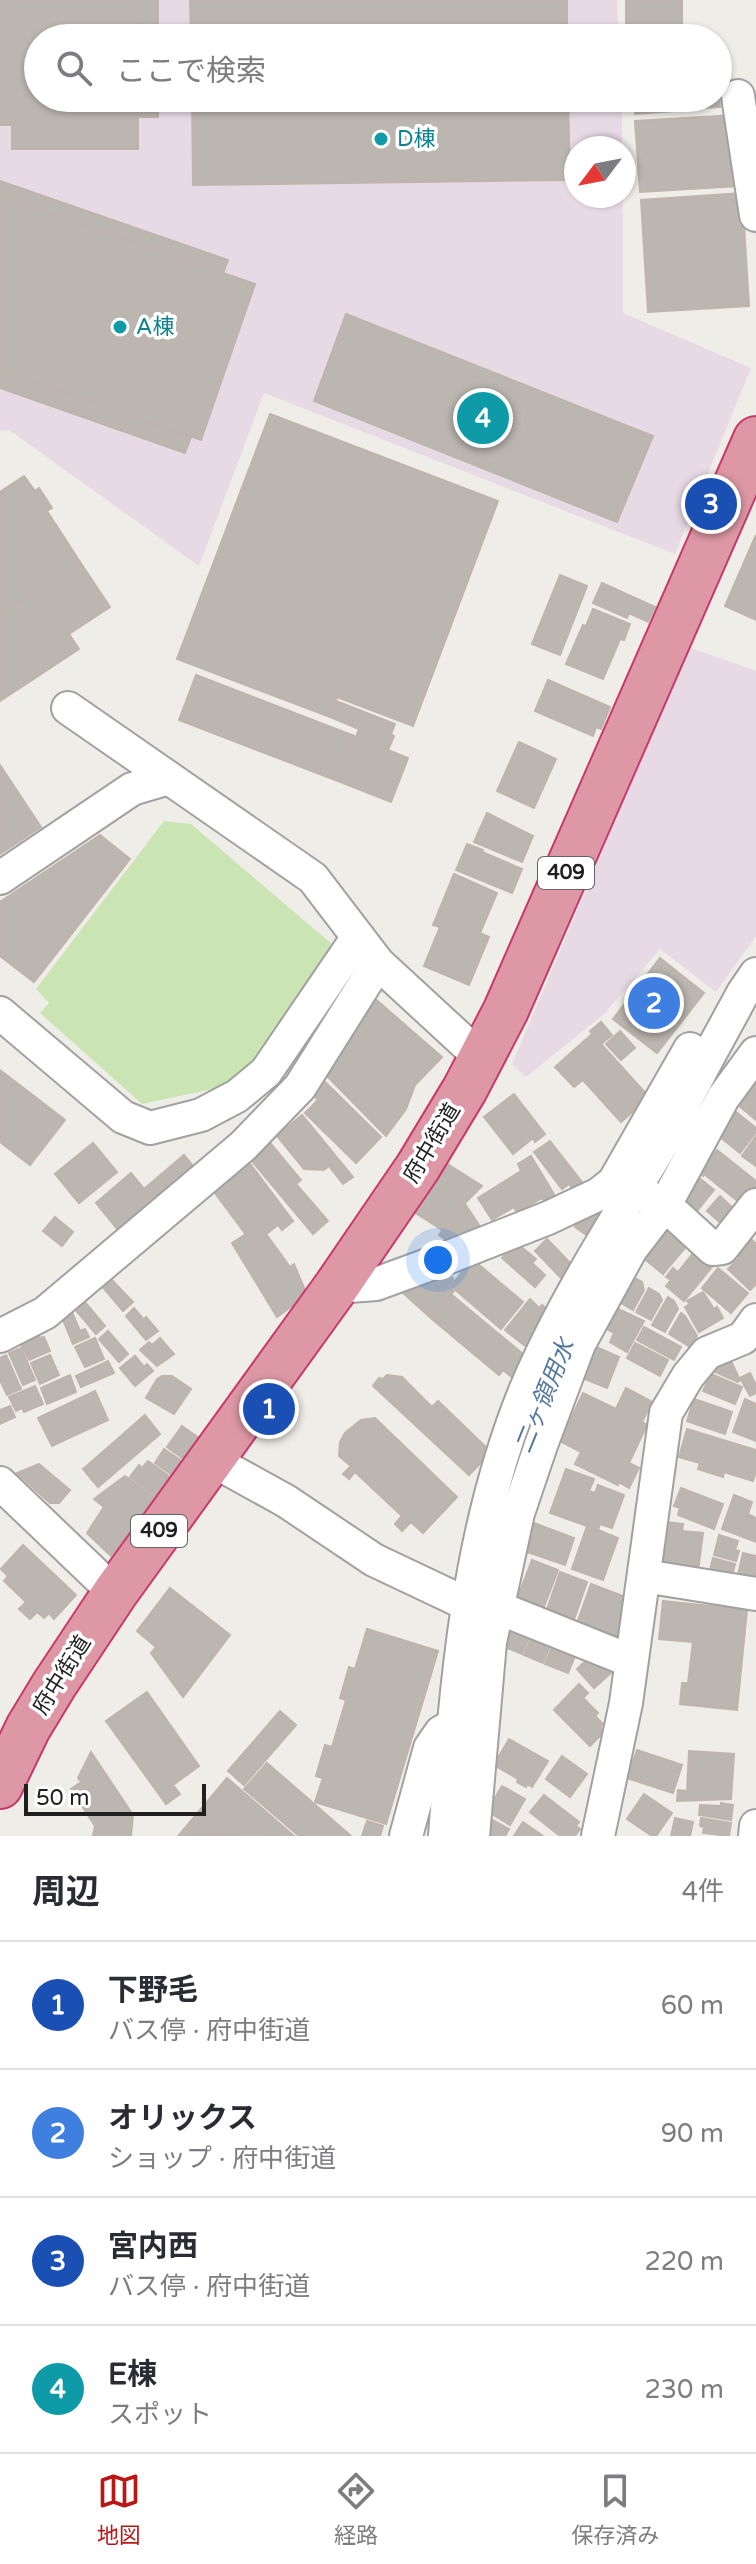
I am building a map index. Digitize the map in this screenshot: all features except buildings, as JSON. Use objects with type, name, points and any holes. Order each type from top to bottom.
[{"type":"highway","name":"府中街道","points":[[3,1776],[54,1685],[115,1593],[336,1287],[418,1167],[465,1089],[512,997],[756,439]]},
{"type":"street","points":[[738,96],[756,215]]},
{"type":"street","points":[[68,708],[313,878],[378,963],[480,1057]]},
{"type":"street","points":[[0,878],[132,789],[169,778]]},
{"type":"street","points":[[0,1013],[123,1117],[150,1128],[201,1115],[237,1096],[266,1072],[358,937]]},
{"type":"street","points":[[641,1193],[714,1008],[756,949]]},
{"type":"street","points":[[0,1336],[45,1313],[243,1146],[300,1087],[378,963]]},
{"type":"street","points":[[445,1836],[454,1725],[479,1601],[487,1503],[525,1392],[553,1330],[641,1193],[677,1118],[756,974]]},
{"type":"street","points":[[641,1193],[723,1098],[756,1053]]},
{"type":"street","points":[[336,1287],[376,1284],[548,1218],[599,1194],[641,1193],[713,1249],[722,1248],[756,1205]]},
{"type":"street","points":[[598,1836],[626,1703],[666,1413],[688,1376],[707,1353],[743,1338],[756,1320]]},
{"type":"street","points":[[210,1459],[286,1501],[374,1560],[631,1661]]},
{"type":"street","points":[[0,1483],[115,1593]]},
{"type":"street","points":[[644,1576],[756,1594]]},
{"type":"street","points":[[473,1836],[489,1655],[479,1601]]},
{"type":"street","points":[[406,1836],[430,1748],[441,1732],[454,1725]]},
{"type":"street","points":[[755,1836],[756,1826]]},
{"type":"shaded area","points":[[0,0],[617,0],[618,24],[24,24],[24,112],[622,112],[622,136],[564,136],[564,208],[623,208],[623,313],[751,368],[675,554],[264,393],[199,566],[9,430],[0,431]]},
{"type":"shaded area","points":[[689,647],[756,671],[756,936],[716,992],[660,949],[604,1014],[526,1077],[512,1064]]},
{"type":"green space","points":[[164,821],[191,824],[333,945],[252,1067],[217,1088],[142,1104],[40,1013],[49,1003],[36,989]]},
{"type":"waterway","name":"二ヶ領用水","points":[[496,1532],[541,1399],[576,1320]]},
{"type":"place","name":"D棟","points":[[381,139]]},
{"type":"place","name":"A棟","points":[[120,327]]},
{"type":"place","name":"E棟","points":[[483,418]]},
{"type":"place","name":"宮内西","points":[[711,504]]},
{"type":"place","name":"オリックス","points":[[654,1003]]},
{"type":"place","name":"下野毛","points":[[269,1409]]}]
